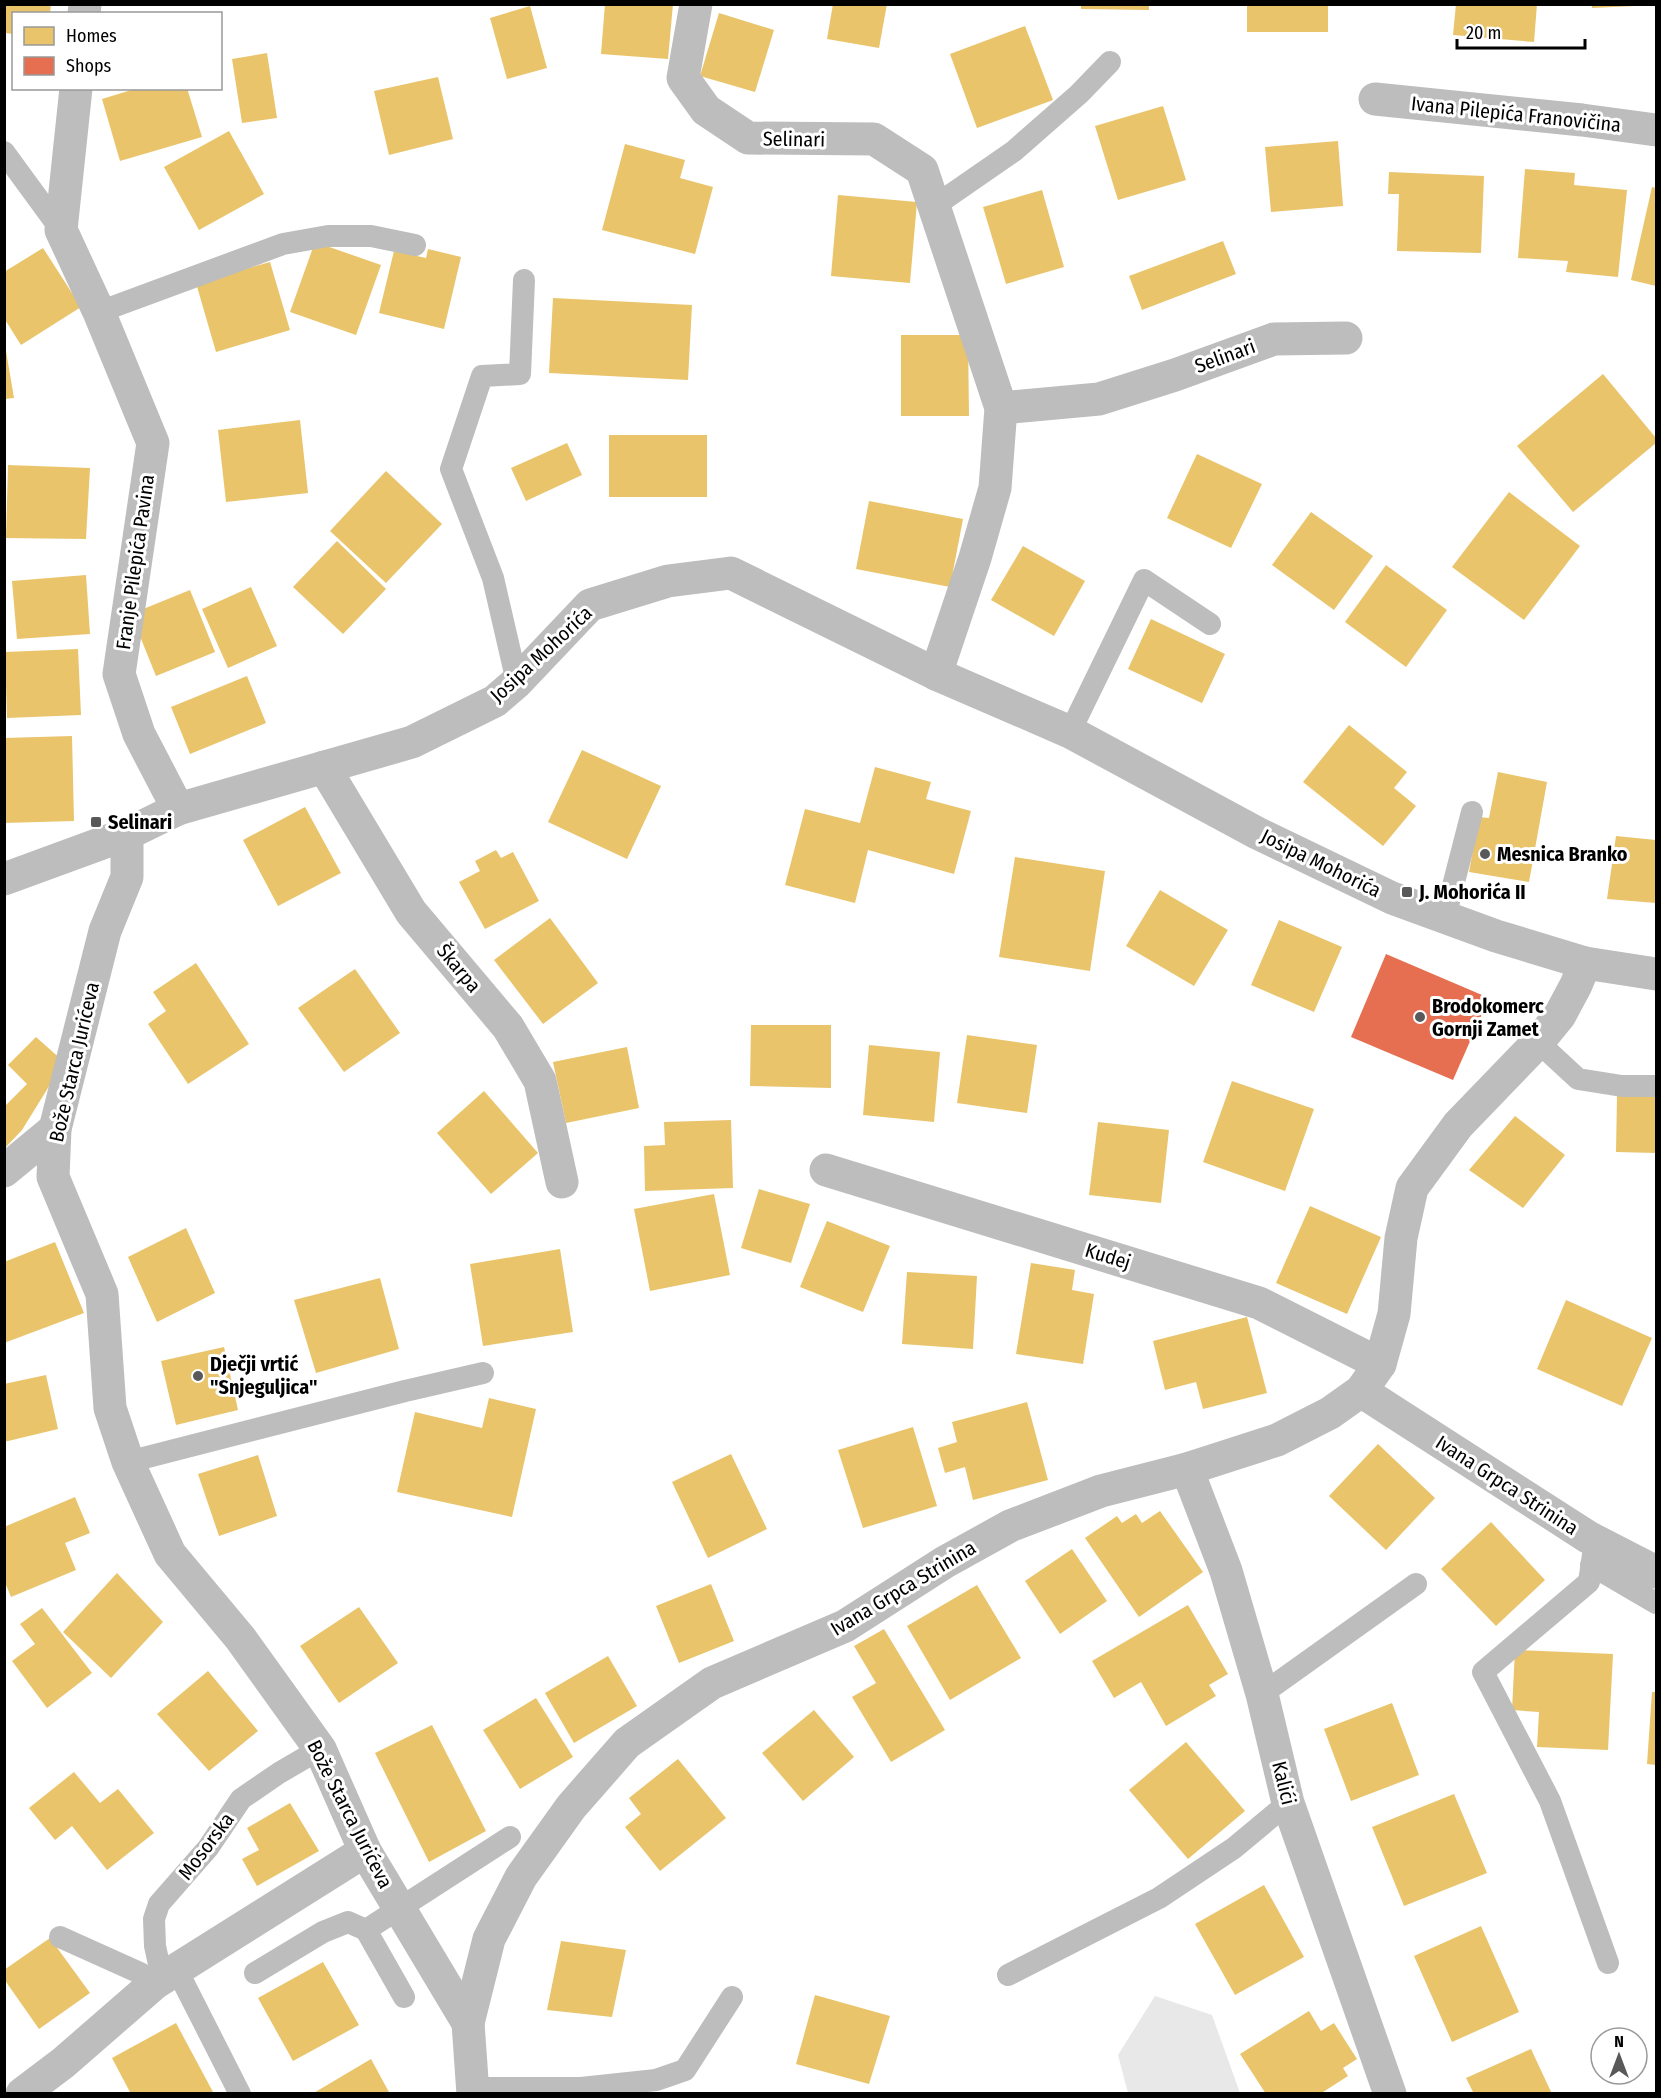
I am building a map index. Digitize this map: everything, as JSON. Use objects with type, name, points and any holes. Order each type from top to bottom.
[{"type":"street","name":"Selinari","points":[[696,4],[683,78],[706,110],[748,138],[874,139],[922,170],[1001,408],[995,488],[975,558],[936,674]]},
{"type":"street","name":"Franje Pilepića Pavina","points":[[76,90],[62,230],[99,312],[153,443],[119,674],[139,734],[178,809]]},
{"type":"street","name":"Ivana Pilepića Franovičina","points":[[1375,99],[1582,120],[1656,130]]},
{"type":"street","name":"Selinari","points":[[1001,408],[1099,399],[1175,375],[1274,339],[1346,338]]},
{"type":"street","name":"Josipa Mohorića","points":[[4,879],[127,834],[178,809],[412,742],[495,701],[518,682],[590,604],[668,581],[731,573],[936,674],[1070,732],[1267,838],[1392,898],[1496,936],[1585,963],[1656,974]]},
{"type":"street","name":"Škarpa","points":[[324,767],[411,912],[508,1027],[540,1081],[562,1182]]},
{"type":"street","name":"Bože Starca Jurićeva","points":[[127,834],[127,877],[105,932],[55,1129],[53,1177],[102,1294],[110,1408],[128,1462],[170,1554],[241,1639],[320,1749],[365,1851],[468,2023],[473,2091]]},
{"type":"street","name":"Ivana Grpca Strinina","points":[[468,2023],[489,1939],[521,1877],[571,1807],[627,1743],[712,1683],[845,1626],[945,1562],[1010,1526],[1101,1491],[1187,1469],[1277,1440],[1330,1413],[1361,1391],[1380,1364],[1394,1314],[1401,1238],[1412,1188],[1458,1125],[1538,1042],[1560,1015],[1576,986],[1585,963]]},
{"type":"street","points":[[4,1171],[55,1129]]},
{"type":"street","name":"Kudej","points":[[826,1170],[1258,1303],[1380,1364]]},
{"type":"street","name":"Ivana Grpca Strinina","points":[[1361,1391],[1593,1553],[1656,1572]]},
{"type":"street","name":"Kalići","points":[[1187,1469],[1226,1571],[1262,1694],[1288,1803],[1390,2094]]},
{"type":"street","points":[[22,2094],[63,2063],[165,1977],[365,1851]]},
{"type":"lane","points":[[933,207],[1014,151],[1079,94],[1110,62]]},
{"type":"lane","name":"Franje Pilepića Pavina","points":[[4,152],[62,230]]},
{"type":"lane","points":[[99,312],[283,243],[328,236],[371,236],[415,245]]},
{"type":"lane","points":[[518,682],[493,578],[451,469],[482,376],[520,374],[524,280]]},
{"type":"lane","points":[[1070,732],[1144,580],[1210,624]]},
{"type":"lane","points":[[1445,917],[1473,812]]},
{"type":"lane","points":[[1538,1042],[1578,1078],[1622,1086],[1656,1086]]},
{"type":"lane","points":[[128,1462],[405,1390],[483,1374]]},
{"type":"lane","points":[[1593,1553],[1656,1603]]},
{"type":"lane","points":[[1593,1553],[1589,1582],[1482,1672],[1550,1801],[1608,1963]]},
{"type":"lane","points":[[1262,1694],[1416,1584]]},
{"type":"lane","name":"Mosorska","points":[[240,2094],[165,1977],[155,1946],[154,1919],[159,1904],[208,1848],[241,1799],[320,1749]]},
{"type":"lane","points":[[1008,1976],[1159,1898],[1234,1848],[1288,1803]]},
{"type":"lane","points":[[366,1930],[510,1837]]},
{"type":"lane","points":[[255,1973],[323,1932],[348,1922],[366,1930],[404,1997]]},
{"type":"lane","points":[[60,1937],[140,1973],[165,1977]]},
{"type":"lane","points":[[473,2091],[581,2088],[656,2080],[685,2070],[732,1997]]},
{"type":"shaded area","points":[[1155,1996],[1212,2015],[1240,2093],[1128,2093],[1118,2055]]},
{"type":"building: Homes","points":[[4,4],[51,4],[50,12],[12,12],[12,34],[4,33]]},
{"type":"building: Homes","points":[[605,4],[673,4],[668,59],[601,54]]},
{"type":"building: Homes","points":[[833,4],[887,4],[879,48],[827,39]]},
{"type":"building: Homes","points":[[1081,4],[1149,4],[1149,10],[1081,9]]},
{"type":"building: Homes","points":[[1247,4],[1328,4],[1328,32],[1247,32]]},
{"type":"building: Homes","points":[[1456,4],[1537,4],[1534,42],[1453,35]]},
{"type":"building: Homes","points":[[1592,4],[1635,4],[1635,6],[1592,8]]},
{"type":"building: Homes","points":[[530,6],[547,68],[507,79],[490,18]]},
{"type":"building: Homes","points":[[719,13],[774,30],[755,92],[700,76]]},
{"type":"building: Homes","points":[[1025,26],[1053,100],[977,128],[950,54]]},
{"type":"building: Homes","points":[[267,53],[277,118],[242,123],[232,59]]},
{"type":"building: Homes","points":[[438,77],[453,139],[389,155],[374,91]]},
{"type":"building: Homes","points":[[131,90],[188,90],[202,137],[120,161],[102,99]]},
{"type":"building: Homes","points":[[1163,106],[1186,180],[1118,200],[1095,126]]},
{"type":"building: Homes","points":[[229,131],[264,194],[199,230],[164,167]]},
{"type":"building: Homes","points":[[1338,141],[1343,206],[1271,212],[1265,147]]},
{"type":"building: Homes","points":[[625,144],[685,160],[680,178],[713,187],[695,254],[602,230]]},
{"type":"building: Homes","points":[[1525,169],[1575,173],[1574,185],[1627,190],[1618,277],[1566,272],[1568,261],[1518,258]]},
{"type":"building: Homes","points":[[1389,172],[1484,176],[1481,253],[1397,251],[1399,194],[1388,194]]},
{"type":"building: Homes","points":[[1652,187],[1656,188],[1656,286],[1631,280]]},
{"type":"building: Homes","points":[[1042,190],[1064,267],[1006,284],[983,207]]},
{"type":"building: Homes","points":[[838,195],[917,202],[910,283],[831,276]]},
{"type":"building: Homes","points":[[1223,241],[1236,274],[1142,310],[1129,276]]},
{"type":"building: Homes","points":[[315,242],[381,265],[356,335],[290,312]]},
{"type":"building: Homes","points":[[43,248],[81,307],[21,345],[4,318],[4,272]]},
{"type":"building: Homes","points":[[428,249],[461,257],[444,329],[379,313],[394,251],[426,258]]},
{"type":"building: Homes","points":[[270,262],[290,330],[216,352],[196,283]]},
{"type":"building: Homes","points":[[553,298],[692,305],[688,380],[549,373]]},
{"type":"building: Homes","points":[[901,335],[968,335],[969,416],[901,416]]},
{"type":"building: Homes","points":[[4,339],[14,398],[4,399]]},
{"type":"building: Homes","points":[[1603,374],[1656,438],[1656,443],[1573,512],[1517,446]]},
{"type":"building: Homes","points":[[300,420],[308,493],[226,502],[218,430]]},
{"type":"building: Homes","points":[[609,435],[707,435],[707,497],[609,497]]},
{"type":"building: Homes","points":[[567,443],[582,475],[526,501],[511,468]]},
{"type":"building: Homes","points":[[1197,454],[1262,484],[1231,548],[1167,518]]},
{"type":"building: Homes","points":[[8,465],[90,468],[86,539],[6,538]]},
{"type":"building: Homes","points":[[386,471],[442,524],[386,583],[330,531]]},
{"type":"building: Homes","points":[[1509,492],[1580,546],[1524,620],[1452,567]]},
{"type":"building: Homes","points":[[869,501],[963,519],[950,587],[856,569]]},
{"type":"building: Homes","points":[[1311,512],[1373,556],[1334,610],[1272,565]]},
{"type":"building: Homes","points":[[337,541],[386,589],[343,634],[293,587]]},
{"type":"building: Homes","points":[[1023,546],[1085,581],[1054,636],[991,600]]},
{"type":"building: Homes","points":[[1386,565],[1447,610],[1406,667],[1345,622]]},
{"type":"building: Homes","points":[[86,575],[90,634],[17,639],[12,581]]},
{"type":"building: Homes","points":[[251,587],[277,646],[228,668],[202,609]]},
{"type":"building: Homes","points":[[190,590],[215,652],[156,676],[131,614]]},
{"type":"building: Homes","points":[[1151,619],[1225,654],[1202,703],[1128,669]]},
{"type":"building: Homes","points":[[78,649],[81,715],[7,718],[5,652]]},
{"type":"building: Homes","points":[[247,676],[266,723],[190,754],[171,707]]},
{"type":"building: Homes","points":[[1349,725],[1407,772],[1394,788],[1416,806],[1383,846],[1303,782]]},
{"type":"building: Homes","points":[[72,736],[74,821],[4,823],[4,738]]},
{"type":"building: Homes","points":[[582,750],[661,786],[627,859],[548,822]]},
{"type":"building: Homes","points":[[875,767],[931,782],[926,799],[971,811],[954,874],[868,850],[855,903],[785,885],[805,809],[860,823]]},
{"type":"building: Homes","points":[[1498,772],[1547,782],[1529,882],[1469,872],[1479,817],[1489,818]]},
{"type":"building: Homes","points":[[305,807],[341,873],[278,906],[243,840]]},
{"type":"building: Homes","points":[[1616,836],[1656,840],[1656,903],[1607,899]]},
{"type":"building: Homes","points":[[496,850],[501,858],[513,852],[539,901],[485,929],[459,882],[480,871],[475,861]]},
{"type":"building: Homes","points":[[1015,857],[1105,871],[1090,971],[999,957]]},
{"type":"building: Homes","points":[[1160,890],[1228,930],[1194,986],[1126,946]]},
{"type":"building: Homes","points":[[550,918],[598,983],[543,1024],[494,960]]},
{"type":"building: Homes","points":[[1279,920],[1342,947],[1314,1012],[1251,985]]},
{"type":"building: Homes","points":[[196,963],[249,1044],[188,1084],[148,1024],[166,1011],[153,992]]},
{"type":"building: Homes","points":[[355,969],[400,1033],[344,1072],[298,1008]]},
{"type":"building: Homes","points":[[751,1025],[831,1025],[831,1088],[750,1086]]},
{"type":"building: Homes","points":[[967,1035],[1037,1045],[1027,1113],[957,1103]]},
{"type":"building: Homes","points":[[36,1037],[64,1062],[22,1130],[4,1149],[4,1107],[27,1084],[8,1065]]},
{"type":"building: Homes","points":[[869,1045],[940,1052],[934,1122],[863,1115]]},
{"type":"building: Homes","points":[[627,1047],[639,1108],[566,1123],[553,1062]]},
{"type":"building: Homes","points":[[1232,1081],[1314,1109],[1285,1191],[1203,1162]]},
{"type":"building: Homes","points":[[484,1091],[538,1153],[491,1194],[437,1133]]},
{"type":"building: Homes","points":[[1617,1096],[1656,1097],[1656,1153],[1616,1152]]},
{"type":"building: Homes","points":[[1515,1116],[1565,1155],[1523,1208],[1469,1170]]},
{"type":"building: Homes","points":[[731,1120],[733,1188],[645,1191],[644,1146],[665,1145],[664,1122]]},
{"type":"building: Homes","points":[[1098,1122],[1169,1130],[1161,1203],[1089,1195]]},
{"type":"building: Homes","points":[[759,1189],[810,1204],[791,1263],[741,1248]]},
{"type":"building: Homes","points":[[714,1194],[730,1275],[650,1291],[634,1209]]},
{"type":"building: Homes","points":[[1310,1206],[1381,1237],[1347,1314],[1276,1283]]},
{"type":"building: Homes","points":[[827,1221],[890,1246],[863,1312],[800,1287]]},
{"type":"building: Homes","points":[[186,1228],[215,1293],[157,1322],[128,1257]]},
{"type":"building: Homes","points":[[55,1242],[84,1313],[4,1343],[4,1262]]},
{"type":"building: Homes","points":[[560,1249],[573,1332],[483,1346],[470,1264]]},
{"type":"building: Homes","points":[[1031,1263],[1075,1270],[1072,1290],[1094,1294],[1083,1364],[1016,1354]]},
{"type":"building: Homes","points":[[907,1272],[977,1276],[973,1349],[902,1344]]},
{"type":"building: Homes","points":[[380,1278],[399,1349],[316,1373],[294,1300]]},
{"type":"building: Homes","points":[[1566,1300],[1652,1338],[1622,1406],[1537,1369]]},
{"type":"building: Homes","points":[[1247,1317],[1267,1393],[1203,1409],[1196,1382],[1165,1390],[1153,1341]]},
{"type":"building: Homes","points":[[224,1347],[238,1410],[176,1425],[161,1361]]},
{"type":"building: Homes","points":[[46,1375],[58,1429],[4,1442],[4,1384]]},
{"type":"building: Homes","points":[[489,1398],[536,1409],[512,1517],[397,1492],[415,1412],[482,1428]]},
{"type":"building: Homes","points":[[1027,1402],[1048,1480],[973,1500],[965,1467],[945,1473],[938,1448],[957,1442],[952,1422]]},
{"type":"building: Homes","points":[[913,1427],[937,1506],[863,1528],[838,1450]]},
{"type":"building: Homes","points":[[1378,1444],[1435,1498],[1386,1550],[1329,1496]]},
{"type":"building: Homes","points":[[731,1454],[767,1529],[708,1558],[672,1482]]},
{"type":"building: Homes","points":[[258,1455],[277,1516],[219,1536],[198,1474]]},
{"type":"building: Homes","points":[[75,1497],[90,1533],[65,1543],[76,1570],[11,1597],[4,1580],[4,1527]]},
{"type":"building: Homes","points":[[1160,1511],[1203,1572],[1139,1617],[1085,1538],[1117,1516],[1122,1523],[1136,1514],[1142,1523]]},
{"type":"building: Homes","points":[[1491,1522],[1545,1580],[1496,1626],[1441,1569]]},
{"type":"building: Homes","points":[[1072,1549],[1107,1601],[1060,1634],[1025,1581]]},
{"type":"building: Homes","points":[[117,1573],[163,1622],[111,1678],[63,1632]]},
{"type":"building: Homes","points":[[711,1584],[734,1641],[679,1663],[656,1606]]},
{"type":"building: Homes","points":[[977,1585],[1021,1658],[950,1700],[907,1626]]},
{"type":"building: Homes","points":[[1188,1605],[1228,1674],[1209,1685],[1216,1696],[1166,1726],[1141,1682],[1114,1698],[1092,1661]]},
{"type":"building: Homes","points":[[359,1607],[398,1663],[339,1703],[300,1646]]},
{"type":"building: Homes","points":[[42,1608],[92,1673],[47,1708],[12,1661],[35,1644],[20,1624]]},
{"type":"building: Homes","points":[[884,1629],[945,1730],[891,1762],[852,1697],[876,1683],[854,1646]]},
{"type":"building: Homes","points":[[1515,1650],[1613,1654],[1608,1750],[1537,1747],[1539,1712],[1512,1710]]},
{"type":"building: Homes","points":[[608,1656],[637,1706],[574,1743],[545,1693]]},
{"type":"building: Homes","points":[[208,1671],[258,1731],[209,1771],[157,1714]]},
{"type":"building: Homes","points":[[1652,1692],[1656,1692],[1656,1765],[1647,1764]]},
{"type":"building: Homes","points":[[536,1698],[573,1757],[520,1789],[483,1730]]},
{"type":"building: Homes","points":[[1392,1703],[1419,1775],[1351,1801],[1324,1729]]},
{"type":"building: Homes","points":[[814,1710],[854,1757],[803,1801],[762,1753]]},
{"type":"building: Homes","points":[[432,1725],[486,1831],[429,1862],[375,1753]]},
{"type":"building: Homes","points":[[1186,1742],[1245,1811],[1188,1859],[1129,1790]]},
{"type":"building: Homes","points":[[678,1759],[726,1818],[660,1871],[625,1827],[641,1814],[629,1798]]},
{"type":"building: Homes","points":[[74,1772],[100,1803],[118,1789],[154,1833],[107,1870],[72,1826],[55,1840],[29,1808]]},
{"type":"building: Homes","points":[[1454,1794],[1487,1873],[1404,1906],[1372,1827]]},
{"type":"building: Homes","points":[[290,1803],[319,1851],[257,1886],[242,1859],[259,1850],[247,1828]]},
{"type":"building: Homes","points":[[1264,1885],[1304,1957],[1235,1995],[1195,1924]]},
{"type":"building: Homes","points":[[1481,1926],[1519,2012],[1452,2042],[1414,1956]]},
{"type":"building: Homes","points":[[50,1938],[90,1993],[39,2029],[4,1979],[4,1970]]},
{"type":"building: Homes","points":[[561,1941],[626,1950],[612,2017],[547,2010]]},
{"type":"building: Homes","points":[[323,1962],[359,2025],[293,2061],[258,1998]]},
{"type":"building: Homes","points":[[815,1995],[890,2016],[869,2084],[796,2064]]},
{"type":"building: Homes","points":[[1309,2011],[1321,2031],[1334,2023],[1357,2059],[1343,2068],[1348,2076],[1320,2094],[1266,2094],[1240,2054]]},
{"type":"building: Homes","points":[[176,2023],[213,2092],[131,2094],[112,2058]]},
{"type":"building: Homes","points":[[1531,2049],[1552,2094],[1474,2094],[1466,2078]]},
{"type":"building: Homes","points":[[371,2059],[390,2094],[312,2094]]},
{"type":"building: Shops","name":"Brodokomerc Gornji Zamet","points":[[1386,954],[1489,998],[1453,1080],[1351,1037]]},
{"type":"place","name":"Selinari","points":[[96,822]]},
{"type":"place","name":"Mesnica Branko","points":[[1485,854]]},
{"type":"place","name":"J. Mohorića II","points":[[1407,892]]},
{"type":"place","name":"Brodokomerc Gornji Zamet","points":[[1420,1017]]},
{"type":"place","name":"Dječji vrtić \"Snjeguljica\"","points":[[198,1376]]}]
